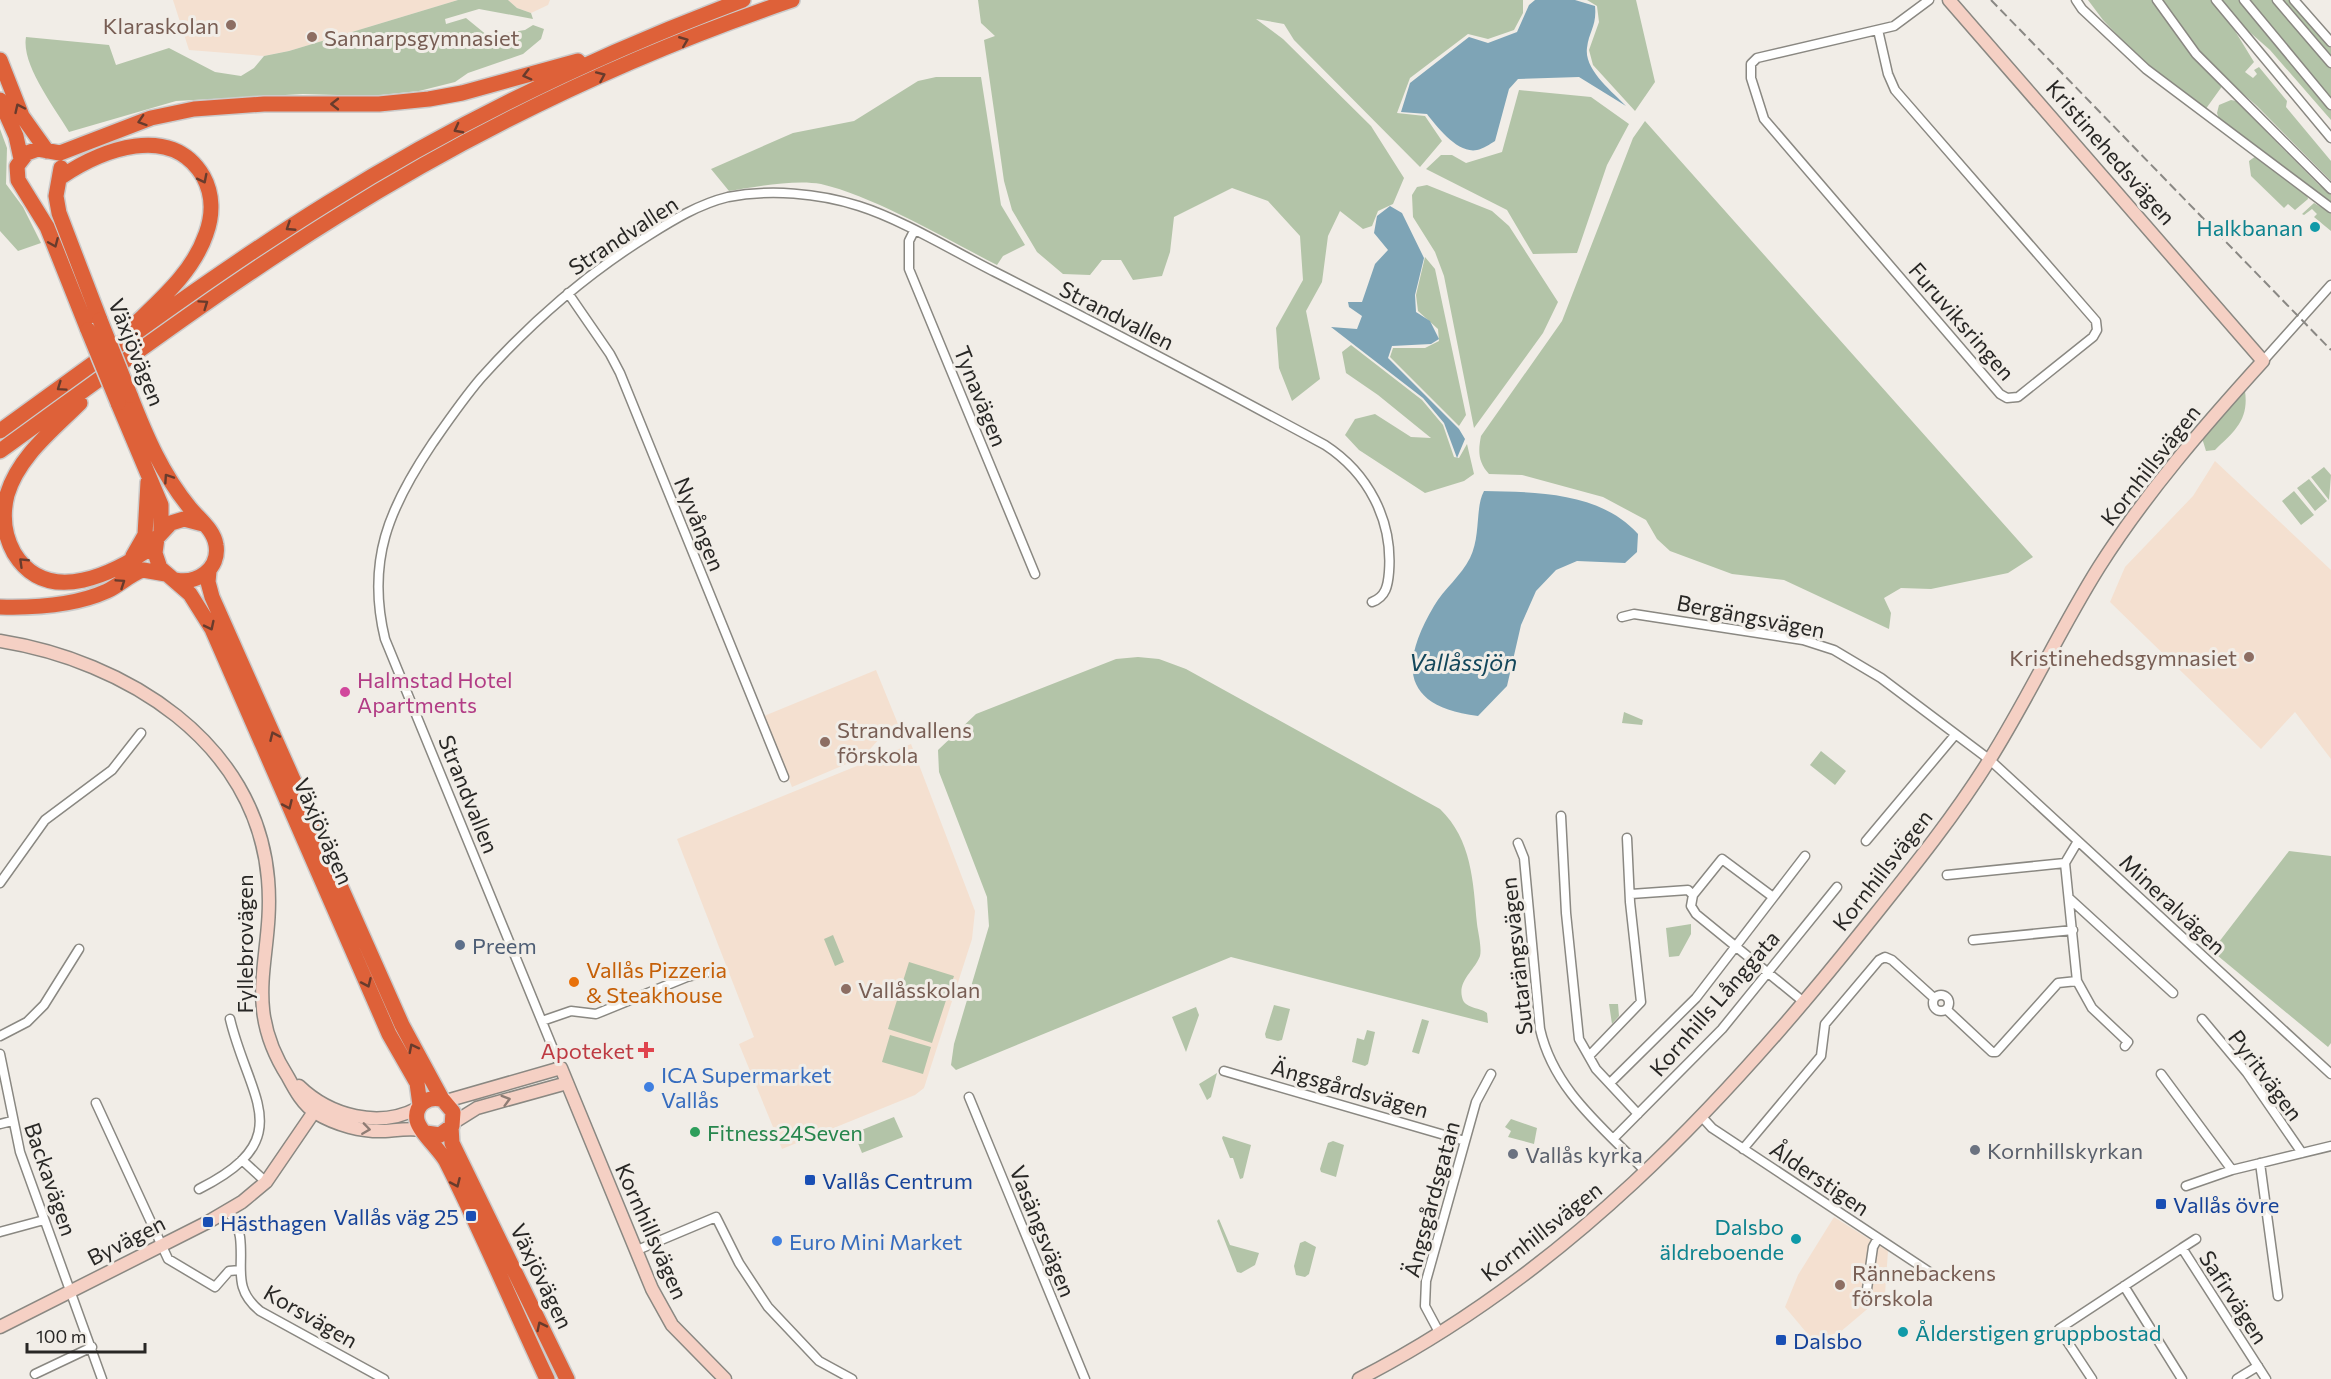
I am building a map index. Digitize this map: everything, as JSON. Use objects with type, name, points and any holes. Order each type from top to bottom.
[{"type":"highway","points":[[0,431],[243,257],[373,175],[518,97],[624,48],[744,0]]},
{"type":"highway","points":[[0,451],[251,272],[336,217],[438,158],[525,112],[630,64],[792,0]]},
{"type":"highway","points":[[21,159],[30,151],[68,150],[151,118],[194,109],[237,104],[379,104],[429,99],[462,93],[624,48]]},
{"type":"highway","name":"Växjövägen","points":[[0,60],[22,116],[60,163],[57,204],[94,325]]},
{"type":"highway","name":"Växjövägen","points":[[0,100],[16,136],[21,159],[17,176],[47,227],[94,325],[124,399],[147,476],[161,505],[156,561],[198,604],[212,629],[389,1034],[417,1083],[419,1107],[416,1120],[445,1160],[547,1379]]},
{"type":"highway","points":[[27,191],[43,194],[89,161],[122,148],[160,146],[191,161],[204,179],[210,197],[210,220],[196,257],[178,281],[96,362]]},
{"type":"highway","points":[[112,370],[29,455],[12,482],[7,496],[4,520],[9,543],[16,556],[25,566],[49,579],[76,582],[105,575],[120,568],[177,520],[190,519],[203,524]]},
{"type":"highway","name":"Växjövägen","points":[[124,399],[161,468],[214,538],[216,555],[209,571],[208,582],[212,597],[402,1025],[453,1112],[452,1143],[567,1379]]},
{"type":"highway","points":[[120,568],[133,556],[145,536],[148,521],[147,476]]},
{"type":"highway","points":[[0,607],[32,607],[75,602],[109,591],[137,572],[150,569],[171,577],[197,579],[209,571]]},
{"type":"highway","points":[[419,1107],[430,1099],[444,1100]]},
{"type":"highway","points":[[424,1132],[440,1135],[452,1125]]},
{"type":"street","name":"Furuviksringen","points":[[1878,30],[1888,74],[1895,90],[2096,321],[2097,330],[2092,337],[2018,397],[2011,399],[2000,394],[1759,111],[1750,71],[1754,59],[1899,24],[1929,0]]},
{"type":"street","name":"Kristinehedsvägen","points":[[1949,0],[2263,361]]},
{"type":"street","points":[[2076,0],[2097,24],[2163,83],[2331,208]]},
{"type":"street","points":[[2157,0],[2196,54],[2331,189]]},
{"type":"street","points":[[2216,0],[2331,138]]},
{"type":"street","points":[[2244,0],[2331,105]]},
{"type":"street","points":[[2277,0],[2331,63]]},
{"type":"street","points":[[2294,0],[2331,42]]},
{"type":"street","name":"Strandvallen","points":[[561,1068],[386,639],[377,581],[382,545],[389,519],[428,450],[458,406],[489,370],[526,330],[568,293],[627,249],[682,214],[726,198],[770,192],[817,196],[861,206],[1229,393],[1325,445],[1345,459],[1370,491],[1387,534],[1388,580],[1384,595],[1372,602]]},
{"type":"street","name":"Tynavägen","points":[[914,231],[909,241],[909,269],[1035,574]]},
{"type":"street","name":"Kornhillsvägen","points":[[1359,1379],[1440,1334],[1534,1268],[1603,1211],[1702,1117],[1805,1003],[1906,875],[1990,760],[2098,568],[2134,515],[2158,483],[2331,285]]},
{"type":"street","name":"Nyvången","points":[[568,293],[610,354],[620,373],[784,777]]},
{"type":"street","name":"Bergängsvägen","points":[[1622,617],[1634,614],[1779,635],[1818,644],[1849,658],[1881,678],[1990,760]]},
{"type":"street","name":"Fyllebrovägen","points":[[0,640],[70,657],[133,685],[175,712],[211,749],[233,777],[252,813],[262,841],[268,878],[269,921],[261,1003],[267,1037],[282,1068],[300,1096],[317,1107],[328,1119],[361,1129],[424,1132]]},
{"type":"street","points":[[0,883],[45,820],[112,770],[141,733]]},
{"type":"street","points":[[1866,842],[1955,735]]},
{"type":"street","name":"Mineralvägen","points":[[1990,760],[2331,1074]]},
{"type":"street","points":[[1561,816],[1579,1039],[1596,1069],[1638,1114]]},
{"type":"street","points":[[1589,1056],[1641,1002],[1627,838]]},
{"type":"street","points":[[2078,841],[2065,863],[2077,981],[2092,1008],[2128,1042],[2125,1046]]},
{"type":"street","name":"Sutarängsvägen","points":[[1518,843],[1524,858],[1540,1029],[1545,1049],[1568,1091],[1646,1172]]},
{"type":"street","points":[[1610,1083],[1696,998],[1805,856]]},
{"type":"street","points":[[1631,894],[1690,893],[1722,860],[1773,897]]},
{"type":"street","points":[[1947,875],[2065,863]]},
{"type":"street","name":"Kornhills Långgata","points":[[1614,1138],[1722,1029],[1837,887]]},
{"type":"street","points":[[1690,893],[1693,911],[1805,1003]]},
{"type":"street","points":[[2069,898],[2173,993]]},
{"type":"street","points":[[1972,940],[2073,930]]},
{"type":"street","points":[[0,1036],[27,1022],[44,1005],[79,949]]},
{"type":"street","name":"Ålderstigen","points":[[1743,1149],[1821,1056],[1825,1024],[1879,960],[1885,957],[1892,960],[1934,998],[1941,995],[1946,996],[1950,1004],[1947,1010],[1992,1052],[1996,1052],[2058,983],[2077,981]]},
{"type":"street","points":[[542,1021],[571,1011],[598,1014],[687,978],[709,972]]},
{"type":"street","points":[[199,1189],[221,1177],[242,1160],[252,1146],[261,1116],[257,1097],[237,1048],[230,1019]]},
{"type":"street","name":"Pyritvägen","points":[[2202,1019],[2247,1073],[2302,1154]]},
{"type":"street","name":"Backavägen","points":[[0,1054],[12,1121],[44,1220],[102,1379]]},
{"type":"street","name":"Kornhillsvägen","points":[[561,1068],[635,1251],[672,1324],[725,1379]]},
{"type":"street","points":[[444,1100],[561,1068]]},
{"type":"street","name":"Ängsgårdsvägen","points":[[1224,1071],[1465,1141]]},
{"type":"street","name":"Ängsgårdsgatan","points":[[1440,1334],[1425,1306],[1424,1290],[1476,1102],[1491,1074]]},
{"type":"street","points":[[2161,1074],[2232,1170]]},
{"type":"street","points":[[452,1125],[477,1108],[567,1083]]},
{"type":"street","name":"Vasängsvägen","points":[[969,1097],[1085,1379]]},
{"type":"street","name":"Korsvägen","points":[[96,1103],[168,1259],[215,1287],[229,1271],[240,1270]]},
{"type":"street","name":"Fyllebrovägen","points":[[317,1107],[380,1119],[407,1114],[419,1107]]},
{"type":"street","name":"Byvägen","points":[[0,1327],[229,1211],[266,1182],[317,1107]]},
{"type":"street","name":"Ålderstigen","points":[[1702,1117],[1712,1128],[1934,1275]]},
{"type":"street","points":[[0,1124],[12,1121]]},
{"type":"street","points":[[2186,1186],[2232,1170],[2331,1146]]},
{"type":"street","points":[[242,1160],[266,1182]]},
{"type":"street","points":[[2260,1163],[2278,1296]]},
{"type":"street","name":"Korsvägen","points":[[229,1211],[240,1236],[240,1270],[244,1294],[260,1311],[384,1379]]},
{"type":"street","points":[[635,1251],[716,1217],[739,1263],[768,1306],[819,1361],[852,1379]]},
{"type":"street","points":[[0,1232],[44,1220]]},
{"type":"street","name":"Ålderstigen","points":[[1866,1296],[1873,1247],[1878,1238]]},
{"type":"street","name":"Safirvägen","points":[[2196,1239],[2182,1248],[2266,1379]]},
{"type":"street","points":[[2092,1379],[2059,1329],[2182,1248]]},
{"type":"street","points":[[2124,1286],[2182,1379]]},
{"type":"street","points":[[35,1374],[92,1347]]},
{"type":"street","points":[[2238,1379],[2258,1366]]},
{"type":"shaded area","points":[[173,0],[458,0],[289,51],[264,56],[189,50]]},
{"type":"shaded area","name":"Sannarpsgymnasiet","points":[[508,0],[550,0],[548,5],[531,13],[517,8]]},
{"type":"shaded area","name":"Kristinehedsgymnasiet","points":[[2215,461],[2331,570],[2331,759],[2295,712],[2261,749],[2110,602],[2125,567],[2193,496]]},
{"type":"shaded area","name":"Strandvallens förskola","points":[[876,670],[898,724],[889,728],[863,757],[792,787],[764,716]]},
{"type":"shaded area","name":"Vallåsskolan","points":[[911,744],[975,911],[972,939],[924,1088],[915,1095],[782,1149],[739,1044],[754,1037],[677,839]]},
{"type":"shaded area","name":"Rännebackens förskola","points":[[1834,1217],[1888,1251],[1885,1294],[1839,1333],[1811,1338],[1785,1307],[1798,1275]]},
{"type":"green space","points":[[458,0],[508,0],[517,8],[531,13],[533,19],[479,9],[445,19],[446,24],[466,18],[488,36],[525,30],[533,25],[544,29],[541,39],[523,54],[468,73],[455,82],[419,91],[371,96],[303,94],[176,101],[69,132],[40,86],[26,48],[26,37],[109,45],[116,65],[169,48],[215,72],[241,76],[254,68],[264,56],[289,51]]},
{"type":"green space","points":[[978,0],[1523,0],[1523,13],[1514,30],[1488,39],[1468,34],[1410,78],[1397,113],[1425,116],[1442,141],[1420,167],[1294,40],[1284,24],[1256,19],[1283,39],[1371,126],[1404,178],[1393,204],[1378,211],[1372,226],[1363,229],[1340,211],[1328,236],[1322,282],[1306,311],[1320,379],[1292,401],[1279,368],[1276,328],[1303,280],[1300,236],[1268,201],[1232,188],[1174,217],[1170,252],[1162,276],[1133,280],[1121,260],[1102,260],[1090,275],[1063,274],[1037,252],[1012,210],[1004,181],[984,40],[995,36],[981,23]]},
{"type":"green space","points":[[1587,0],[1636,0],[1655,82],[1635,111],[1593,65],[1589,50],[1599,22],[1597,6]]},
{"type":"green space","points":[[2088,0],[2153,0],[2178,36],[2223,85],[2205,110],[2138,57],[2103,20]]},
{"type":"green space","points":[[2160,0],[2212,0],[2232,26],[2254,62],[2245,72],[2253,78],[2257,74],[2254,70],[2259,67],[2287,101],[2286,107],[2331,161],[2331,181],[2257,106],[2211,65]]},
{"type":"green space","points":[[2220,0],[2240,0],[2331,111],[2331,120],[2270,50],[2237,21]]},
{"type":"green space","points":[[2247,0],[2273,0],[2331,68],[2331,102]]},
{"type":"green space","points":[[2281,0],[2290,0],[2331,48],[2331,58]]},
{"type":"green space","points":[[936,77],[981,77],[1001,205],[1025,245],[1003,256],[997,265],[887,208],[842,190],[821,184],[799,182],[729,191],[711,169],[793,133],[854,121],[918,81]]},
{"type":"green space","points":[[1519,90],[1591,97],[1629,124],[1607,165],[1577,253],[1533,254],[1507,210],[1426,169],[1441,155],[1452,155],[1466,163],[1502,152]]},
{"type":"green space","points":[[2231,100],[2236,101],[2319,185],[2331,193],[2331,205],[2219,119],[2217,113],[2219,105]]},
{"type":"green space","points":[[1645,121],[2033,557],[2008,573],[1931,589],[1901,588],[1884,598],[1891,613],[1889,629],[1784,580],[1732,574],[1670,551],[1657,539],[1646,520],[1603,497],[1522,475],[1489,474],[1480,456],[1481,436],[1562,321],[1633,138]]},
{"type":"green space","points":[[0,129],[7,148],[6,184],[23,207],[41,243],[18,251],[0,231]]},
{"type":"green space","points":[[2256,156],[2307,194],[2308,199],[2295,210],[2288,204],[2284,208],[2251,176],[2249,161]]},
{"type":"green space","points":[[1427,185],[1492,211],[1509,226],[1558,302],[1543,333],[1474,428],[1444,276],[1435,252],[1413,217],[1412,195],[1417,187]]},
{"type":"green space","points":[[2314,203],[2331,213],[2331,231],[2314,217],[2317,214],[2312,209],[2302,214]]},
{"type":"green space","points":[[1425,257],[1435,269],[1466,415],[1459,426],[1390,357],[1393,348],[1425,348],[1439,341],[1438,329],[1418,311],[1416,295]]},
{"type":"green space","points":[[1351,345],[1422,400],[1443,425],[1454,457],[1459,458],[1467,444],[1474,474],[1464,481],[1425,493],[1359,450],[1345,435],[1355,419],[1375,414],[1411,437],[1431,438],[1378,395],[1346,373],[1342,352]]},
{"type":"green space","points":[[2245,391],[2245,410],[2239,424],[2215,450],[2206,451],[2202,438]]},
{"type":"green space","points":[[2324,467],[2331,475],[2329,500],[2311,477]]},
{"type":"green space","points":[[2309,479],[2327,501],[2315,511],[2297,488]]},
{"type":"green space","points":[[2294,491],[2314,515],[2301,525],[2282,501]]},
{"type":"green space","points":[[1138,657],[1159,659],[1186,669],[1440,809],[1451,821],[1465,848],[1472,877],[1480,944],[1478,961],[1462,985],[1462,997],[1469,1006],[1487,1013],[1488,1023],[1231,957],[956,1070],[951,1065],[954,1044],[989,926],[987,897],[939,772],[938,750],[976,714],[1116,659]]},
{"type":"green space","points":[[1624,712],[1643,720],[1642,725],[1622,723]]},
{"type":"green space","points":[[1821,751],[1846,771],[1835,785],[1810,765]]},
{"type":"green space","points":[[2289,851],[2331,856],[2331,1043],[2328,1047],[2212,951]]},
{"type":"green space","points":[[1691,924],[1691,934],[1679,956],[1669,957],[1666,928]]},
{"type":"green space","points":[[833,935],[844,962],[835,966],[824,939]]},
{"type":"green space","points":[[909,962],[954,976],[932,1043],[888,1029]]},
{"type":"green space","points":[[1609,1004],[1618,1004],[1619,1016],[1612,1024]]},
{"type":"green space","points":[[1274,1005],[1290,1009],[1282,1040],[1278,1041],[1266,1038],[1265,1034]]},
{"type":"green space","points":[[1196,1007],[1199,1015],[1186,1052],[1172,1017]]},
{"type":"green space","points":[[1422,1019],[1429,1021],[1419,1054],[1412,1052]]},
{"type":"green space","points":[[1367,1030],[1375,1032],[1368,1064],[1365,1066],[1352,1062],[1357,1038],[1364,1040]]},
{"type":"green space","points":[[890,1035],[931,1047],[923,1074],[882,1062]]},
{"type":"green space","points":[[1217,1073],[1211,1097],[1207,1100],[1199,1084]]},
{"type":"green space","points":[[894,1117],[903,1137],[862,1153],[854,1133]]},
{"type":"green space","points":[[1511,1119],[1537,1128],[1534,1144],[1508,1137],[1511,1131],[1505,1127]]},
{"type":"green space","points":[[1223,1136],[1251,1145],[1243,1178],[1240,1179],[1233,1158],[1230,1158]]},
{"type":"green space","points":[[1333,1141],[1344,1145],[1336,1177],[1321,1172],[1320,1169],[1328,1143]]},
{"type":"green space","points":[[1219,1219],[1230,1245],[1259,1253],[1255,1265],[1241,1273],[1237,1272],[1217,1221]]},
{"type":"green space","points":[[1305,1241],[1316,1247],[1309,1274],[1305,1277],[1296,1275],[1294,1266],[1300,1243]]},
{"type":"water","points":[[1535,0],[1575,0],[1595,6],[1595,19],[1588,42],[1587,56],[1600,80],[1626,106],[1579,77],[1518,79],[1509,89],[1495,141],[1477,150],[1470,150],[1455,144],[1427,114],[1401,112],[1410,83],[1469,37],[1488,43],[1517,32],[1529,5]]},
{"type":"water","points":[[1390,206],[1402,213],[1424,258],[1415,295],[1416,312],[1430,321],[1439,339],[1431,344],[1392,346],[1388,358],[1459,429],[1465,439],[1457,458],[1444,423],[1423,398],[1331,327],[1357,329],[1362,316],[1349,307],[1348,302],[1362,302],[1375,264],[1388,250],[1374,233],[1377,216]]},
{"type":"water","name":"Vallåssjön","points":[[1484,491],[1546,494],[1587,502],[1623,520],[1638,534],[1637,552],[1625,563],[1577,561],[1556,570],[1536,591],[1521,625],[1507,686],[1478,716],[1453,711],[1434,703],[1421,693],[1414,680],[1413,664],[1415,647],[1434,606],[1470,558],[1476,540],[1481,498]]},
{"type":"railway","points":[[1991,0],[2331,350]]},
{"type":"place","name":"Klaraskolan","points":[[231,25]]},
{"type":"place","name":"Sannarpsgymnasiet","points":[[312,37]]},
{"type":"place","name":"Halkbanan","points":[[2315,227]]},
{"type":"place","name":"Kristinehedsgymnasiet","points":[[2249,657]]},
{"type":"place","name":"Halmstad Hotel Apartments","points":[[345,692]]},
{"type":"place","name":"Strandvallens förskola","points":[[825,742]]},
{"type":"place","name":"Preem","points":[[460,945]]},
{"type":"place","name":"Vallås Pizzeria & Steakhouse","points":[[574,982]]},
{"type":"place","name":"Vallåsskolan","points":[[846,989]]},
{"type":"place","name":"Apoteket","points":[[646,1050]]},
{"type":"place","name":"ICA Supermarket Vallås","points":[[649,1087]]},
{"type":"place","name":"Fitness24Seven","points":[[695,1132]]},
{"type":"place","name":"Kornhillskyrkan","points":[[1975,1150]]},
{"type":"place","name":"Vallås kyrka","points":[[1513,1154]]},
{"type":"place","name":"Vallås Centrum","points":[[810,1180]]},
{"type":"place","name":"Vallås övre","points":[[2161,1204]]},
{"type":"place","name":"Vallås väg 25","points":[[471,1216]]},
{"type":"place","name":"Hästhagen","points":[[208,1222]]},
{"type":"place","name":"Dalsbo äldreboende","points":[[1796,1239]]},
{"type":"place","name":"Euro Mini Market","points":[[777,1241]]},
{"type":"place","name":"Rännebackens förskola","points":[[1840,1285]]},
{"type":"place","name":"Ålderstigen gruppbostad","points":[[1903,1332]]},
{"type":"place","name":"Dalsbo","points":[[1781,1340]]}]
